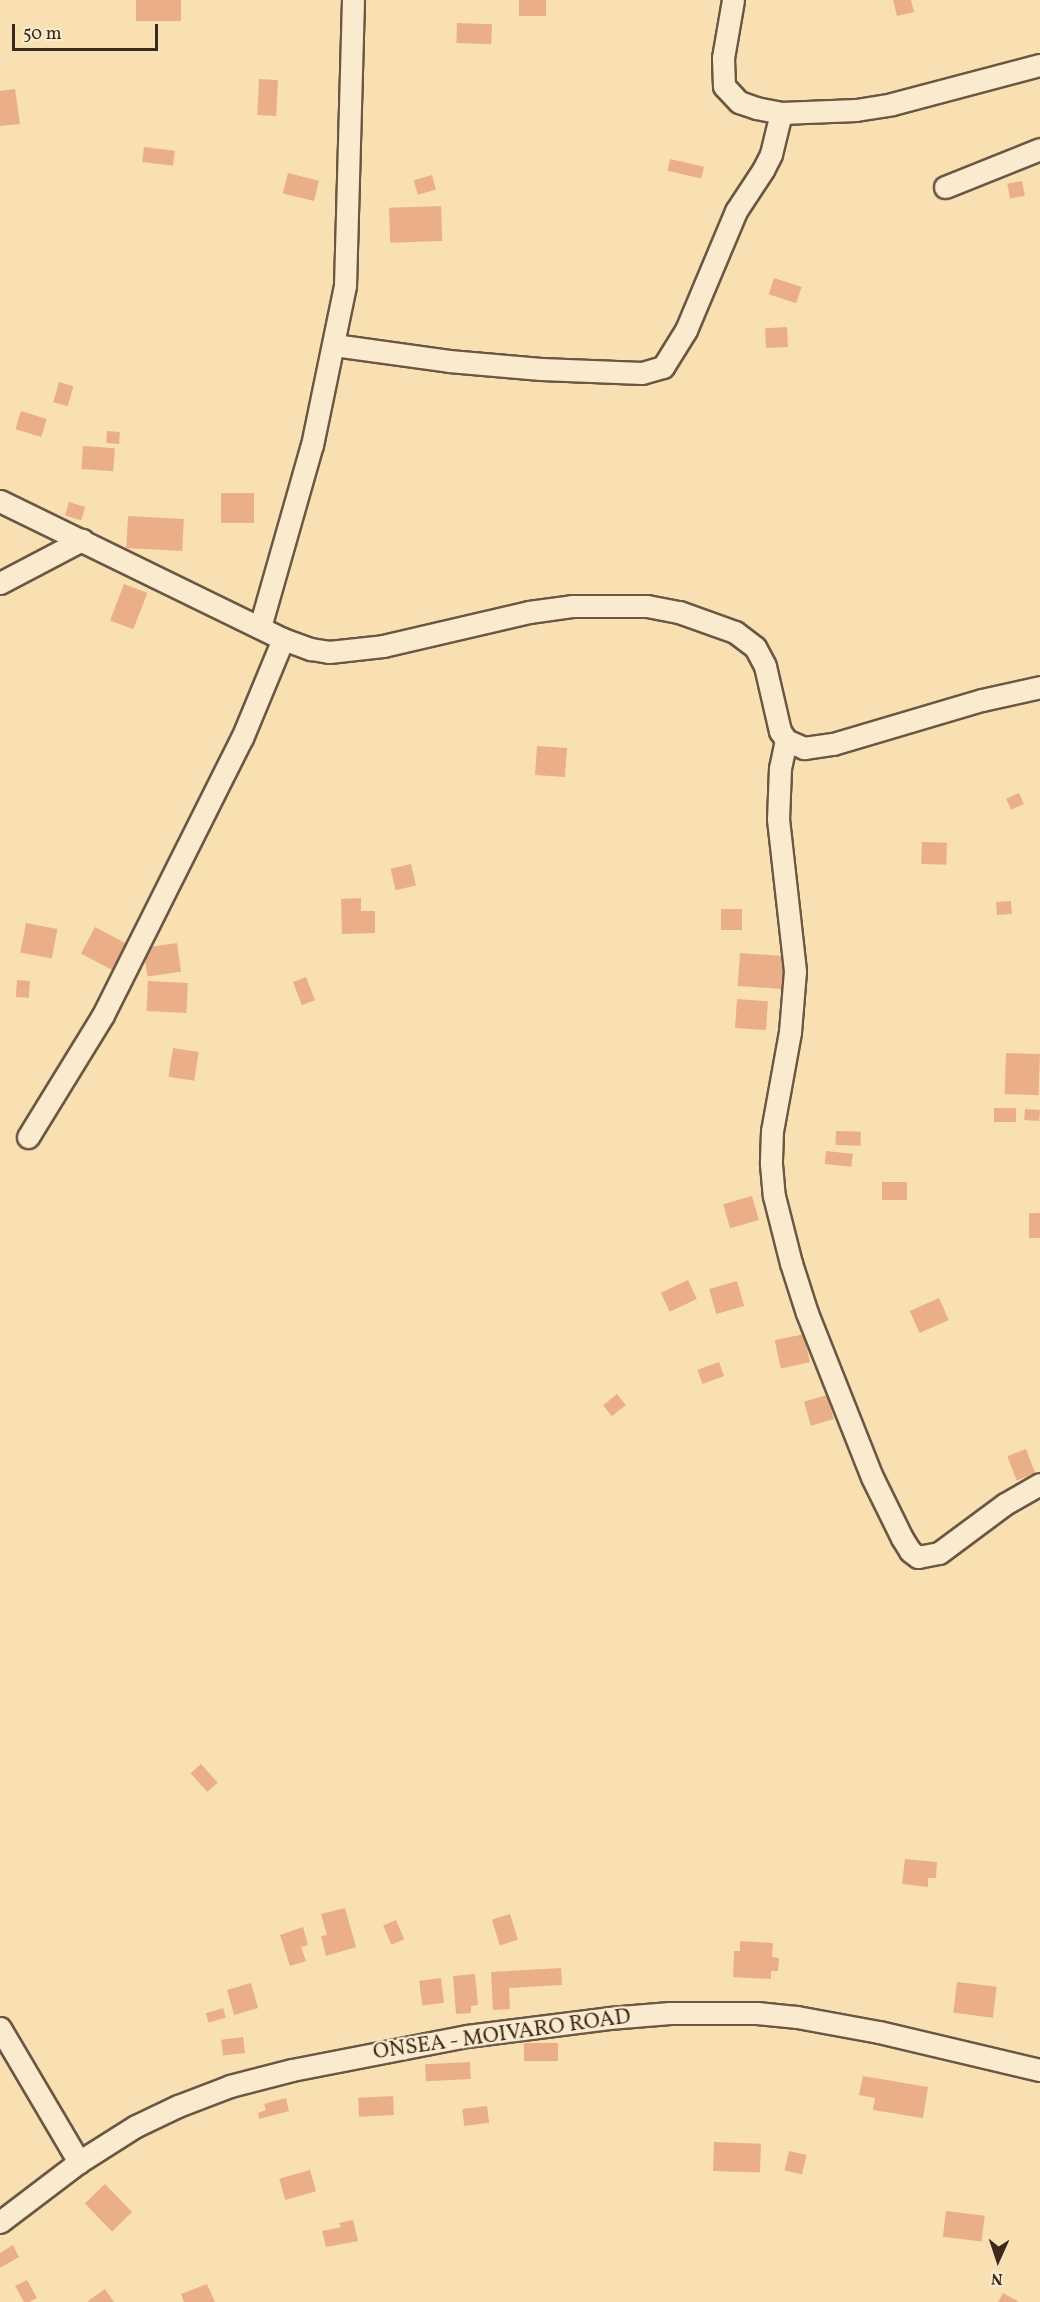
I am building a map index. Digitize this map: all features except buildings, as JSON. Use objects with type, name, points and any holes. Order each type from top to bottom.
[{"type":"street","points":[[260,627],[299,496],[334,345],[347,262],[353,0]]},
{"type":"street","points":[[733,0],[723,58],[724,86],[740,102],[781,113],[855,110],[892,104],[1040,65]]},
{"type":"street","points":[[334,345],[449,361],[541,369],[642,373],[663,367],[686,330],[736,211],[767,162],[781,113]]},
{"type":"street","points":[[945,187],[1040,149]]},
{"type":"street","points":[[0,501],[283,639],[311,649],[354,651],[529,612],[572,606],[647,606],[679,612],[735,632],[755,647],[765,666],[773,709],[786,740],[794,746],[814,748],[982,700],[1040,687]]},
{"type":"street","points":[[0,583],[82,540]]},
{"type":"street","points":[[28,1137],[103,1015],[242,738],[283,639]]},
{"type":"street","points":[[786,740],[780,768],[778,819],[795,971],[790,1032],[772,1131],[771,1164],[774,1196],[807,1313],[872,1476],[902,1538],[910,1551],[918,1557],[939,1553],[1005,1504],[1040,1484]]},
{"type":"street","name":"ONSEA - MOIVARO ROAD","points":[[0,2222],[79,2162],[136,2126],[178,2106],[230,2086],[381,2051],[488,2033],[609,2018],[718,2012],[797,2017],[879,2032],[1040,2070]]},
{"type":"street","points":[[0,2028],[79,2162]]}]
